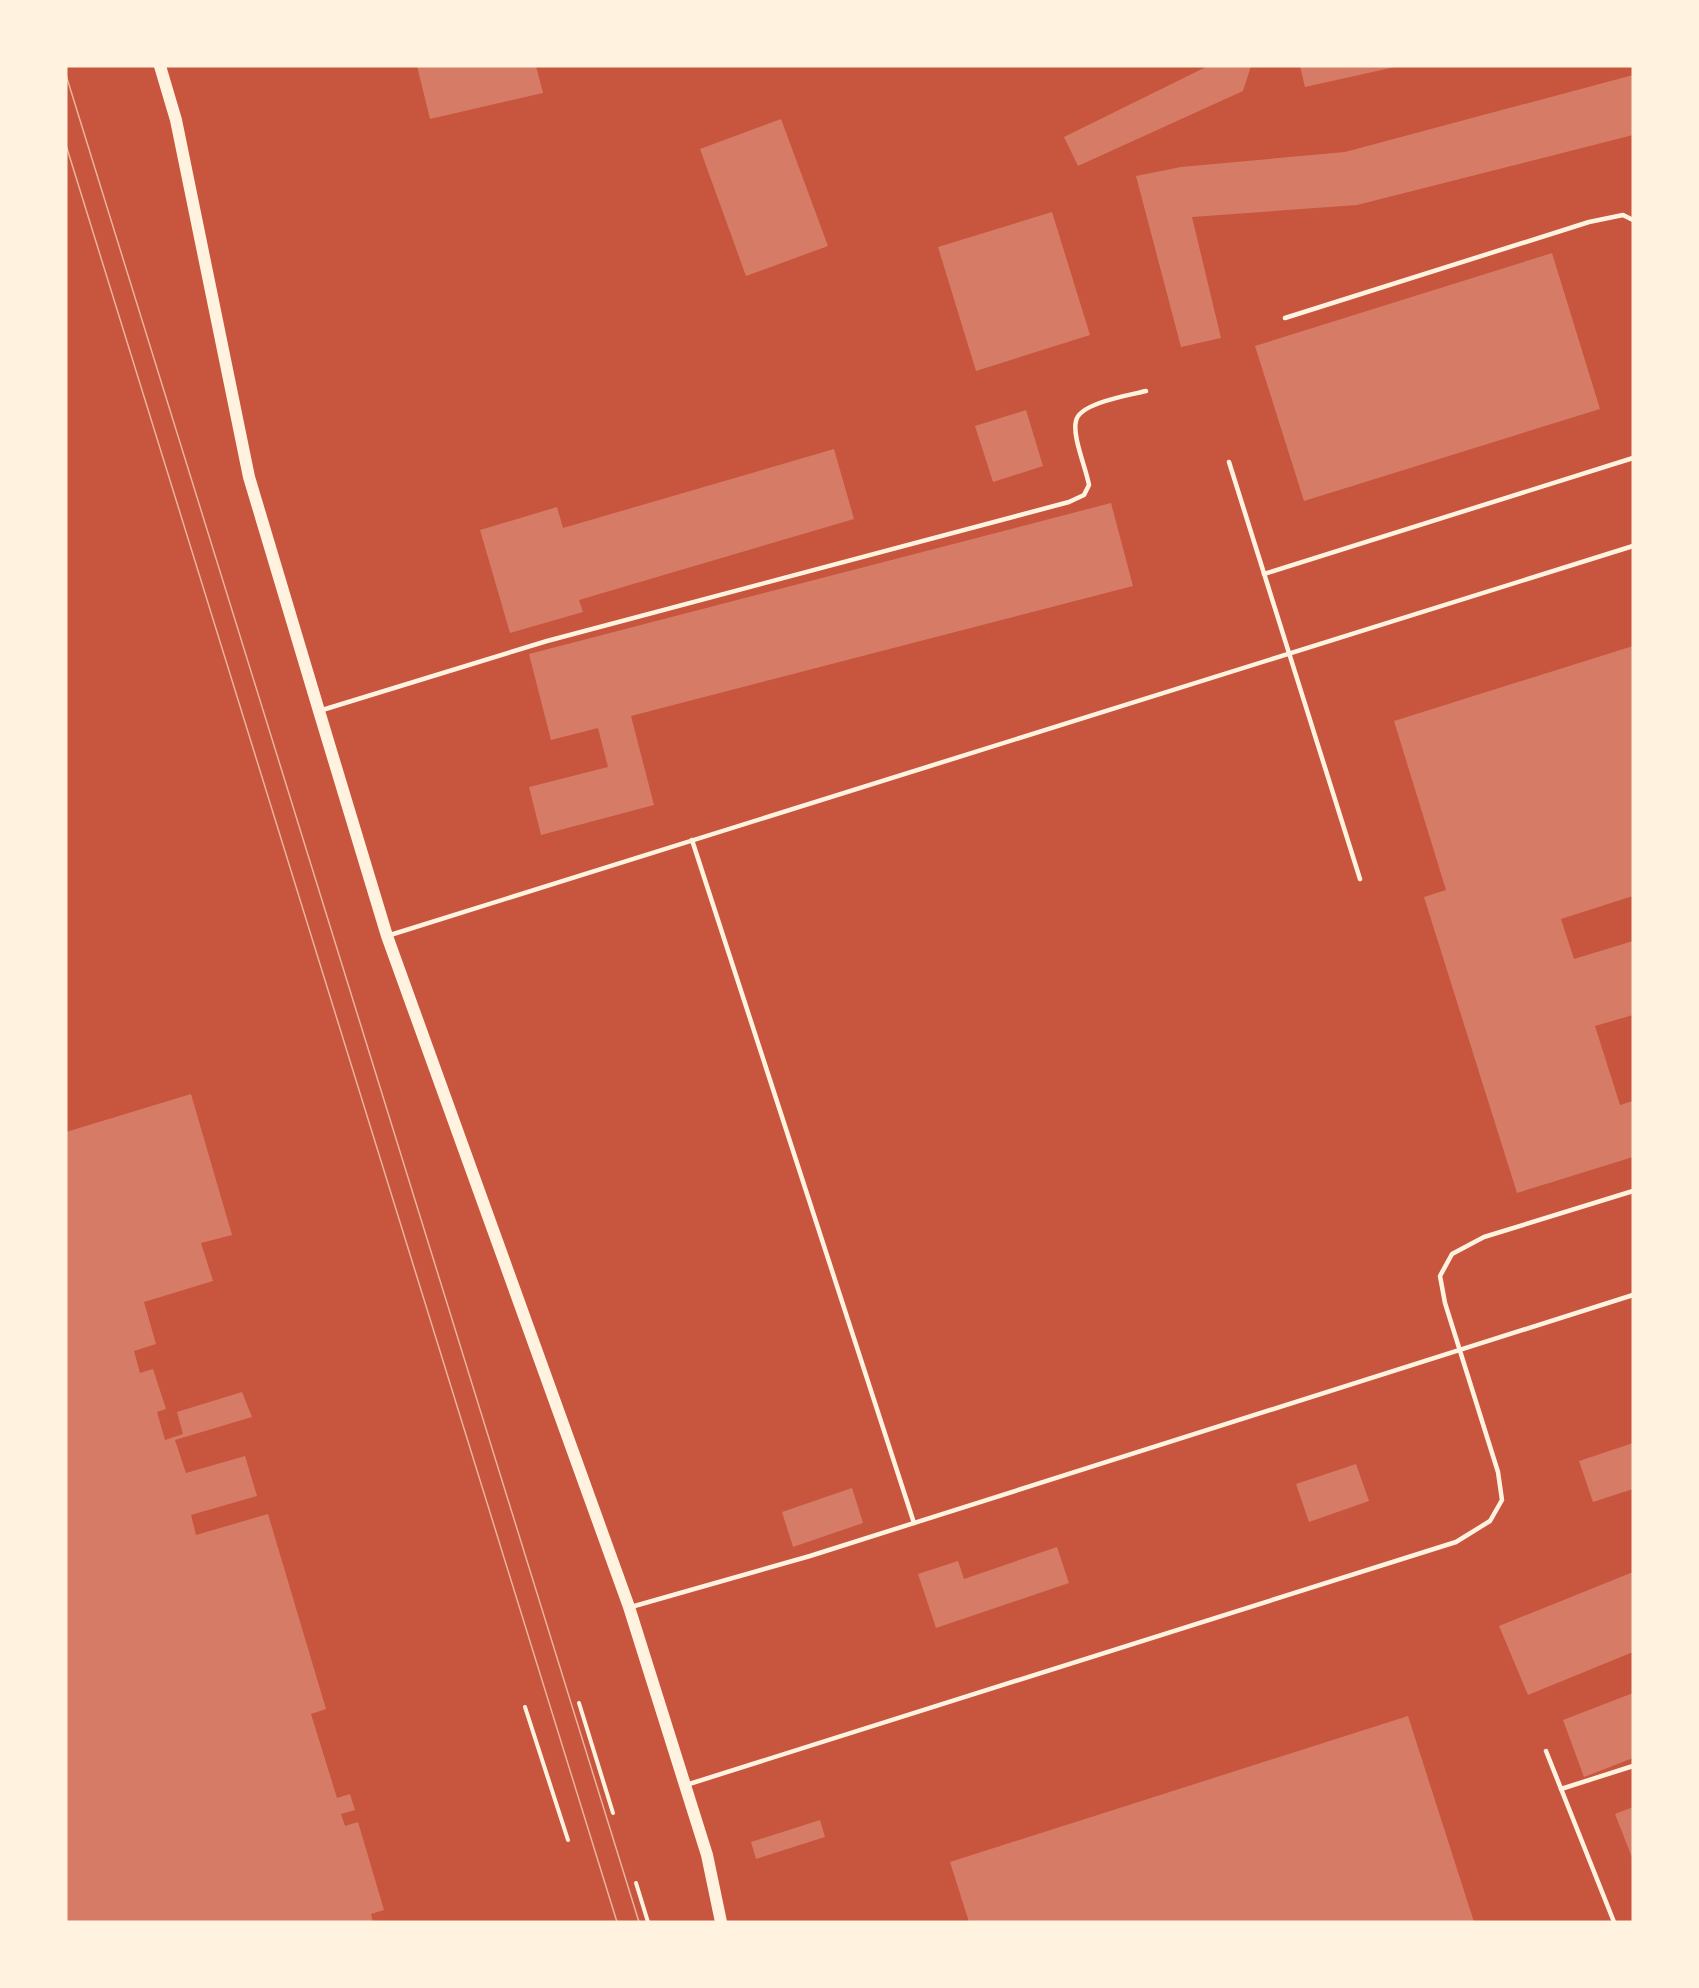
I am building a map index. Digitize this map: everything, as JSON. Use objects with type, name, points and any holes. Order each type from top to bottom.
[{"type":"main road","points":[[160,66],[176,120],[249,477],[387,936],[629,1607],[707,1855],[721,1922]]},
{"type":"lane","points":[[1285,318],[1589,222],[1623,215],[1633,220]]},
{"type":"lane","points":[[319,711],[547,641],[1069,502],[1084,495],[1089,485],[1076,430],[1076,420],[1081,411],[1094,405],[1146,391]]},
{"type":"lane","points":[[1264,574],[1633,458]]},
{"type":"lane","points":[[1229,462],[1360,879]]},
{"type":"lane","points":[[387,936],[1633,546]]},
{"type":"lane","points":[[692,840],[914,1523]]},
{"type":"lane","points":[[684,1786],[1456,1542],[1490,1521],[1502,1500],[1498,1472],[1440,1276],[1452,1254],[1485,1237],[1633,1191]]},
{"type":"lane","points":[[629,1607],[914,1523],[1633,1295]]},
{"type":"lane","points":[[1546,1750],[1614,1922]]},
{"type":"lane","points":[[1561,1789],[1633,1766]]},
{"type":"path","points":[[579,1703],[613,1813]]},
{"type":"path","points":[[525,1707],[568,1840]]},
{"type":"path","points":[[636,1883],[648,1922]]},
{"type":"building","points":[[417,66],[536,66],[543,93],[430,119]]},
{"type":"building","points":[[1208,66],[1251,66],[1243,91],[1078,166],[1064,137]]},
{"type":"building","points":[[1300,66],[1394,66],[1395,67],[1305,87]]},
{"type":"building","points":[[1633,75],[1633,135],[1357,205],[1192,217],[1221,338],[1181,347],[1136,176],[1181,167],[1345,152]]},
{"type":"building","points":[[781,119],[828,246],[746,276],[700,149]]},
{"type":"building","points":[[1052,212],[1090,335],[976,371],[938,247]]},
{"type":"building","points":[[1552,253],[1600,409],[1304,501],[1255,346]]},
{"type":"building","points":[[1026,410],[1043,466],[993,482],[975,426]]},
{"type":"building","points":[[834,449],[854,519],[579,600],[583,612],[510,633],[480,530],[557,507],[563,528]]},
{"type":"building","points":[[1111,503],[1133,586],[631,716],[654,805],[541,835],[529,787],[608,767],[598,728],[551,740],[529,654]]},
{"type":"building","points":[[1633,646],[1633,896],[1561,919],[1574,959],[1633,941],[1633,1015],[1595,1026],[1620,1105],[1633,1101],[1633,1157],[1517,1193],[1424,897],[1446,890],[1394,721]]},
{"type":"building","points":[[191,1094],[232,1235],[201,1243],[213,1281],[144,1302],[156,1344],[134,1351],[140,1373],[153,1369],[166,1409],[157,1412],[165,1440],[183,1434],[177,1412],[242,1392],[252,1417],[175,1440],[186,1473],[245,1456],[257,1496],[191,1515],[196,1535],[268,1514],[326,1709],[311,1714],[337,1798],[350,1794],[355,1810],[341,1814],[345,1826],[358,1822],[384,1910],[371,1914],[373,1922],[66,1922],[66,1132]]},
{"type":"building","points":[[1633,1443],[1633,1489],[1593,1502],[1579,1461]]},
{"type":"building","points":[[1356,1464],[1369,1501],[1309,1522],[1296,1484]]},
{"type":"building","points":[[852,1488],[863,1523],[793,1547],[782,1512]]},
{"type":"building","points":[[1057,1547],[1069,1583],[936,1628],[918,1574],[958,1561],[964,1579]]},
{"type":"building","points":[[1633,1572],[1633,1652],[1528,1695],[1499,1626]]},
{"type":"building","points":[[1633,1693],[1633,1758],[1584,1777],[1563,1720]]},
{"type":"building","points":[[1408,1716],[1474,1922],[969,1922],[950,1862]]},
{"type":"building","points":[[1633,1807],[1633,1860],[1615,1814]]},
{"type":"building","points":[[820,1820],[825,1837],[756,1859],[751,1842]]},
{"type":"tram line","points":[[66,75],[639,1922]]},
{"type":"tram line","points":[[66,145],[617,1922]]}]
